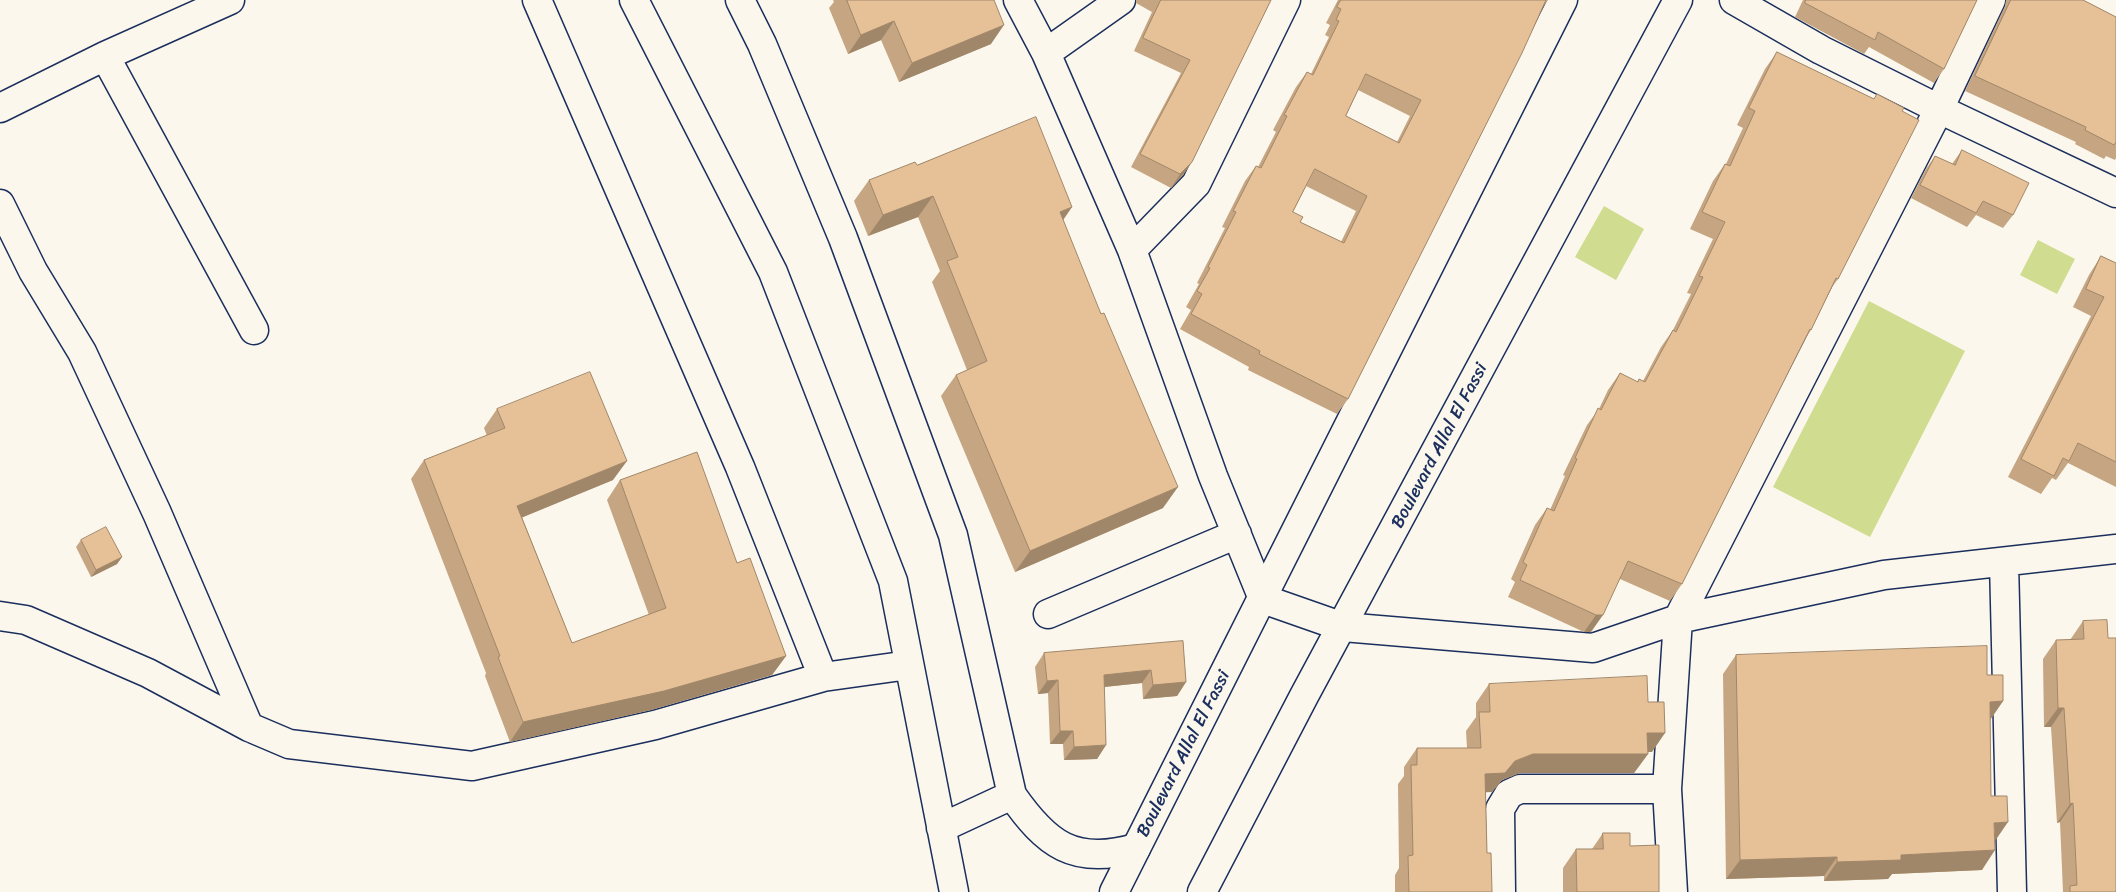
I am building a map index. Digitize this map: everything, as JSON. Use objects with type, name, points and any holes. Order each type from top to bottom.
[{"type":"street","points":[[0,108],[105,56],[230,0]]},
{"type":"street","points":[[537,0],[740,467],[823,677]]},
{"type":"street","points":[[634,0],[773,272],[893,581],[954,892]]},
{"type":"street","points":[[740,0],[762,44],[843,238],[954,535],[1012,795],[1030,821],[1041,832],[1054,842],[1069,849],[1103,855],[1136,848]]},
{"type":"street","points":[[1018,0],[1046,52],[1132,250],[1213,476],[1263,599],[1342,627],[1592,648],[1678,619],[1884,575],[2116,549]]},
{"type":"street","points":[[1046,52],[1122,0]]},
{"type":"street","points":[[1132,250],[1196,184],[1286,0]]},
{"type":"street","name":"Boulevard Allal El Fassi","points":[[1114,892],[1563,0]]},
{"type":"street","name":"Boulevard Allal El Fassi","points":[[1202,892],[1304,696],[1678,0]]},
{"type":"street","points":[[1734,0],[1821,50],[1939,109],[2116,193]]},
{"type":"street","points":[[1673,892],[1667,789],[1678,619],[1939,109],[1991,0]]},
{"type":"street","points":[[105,56],[254,330]]},
{"type":"street","points":[[0,204],[34,270],[82,352],[157,514],[249,727]]},
{"type":"street","points":[[1048,614],[1237,534]]},
{"type":"street","points":[[2004,562],[2012,892]]},
{"type":"street","points":[[0,616],[26,620],[148,672],[249,727],[289,744],[472,766],[655,725],[823,677],[909,665]]},
{"type":"street","points":[[1501,892],[1500,810],[1509,794],[1520,789],[1667,789]]},
{"type":"street","points":[[941,828],[1012,795]]},
{"type":"green space","points":[[1604,206],[1644,229],[1616,280],[1575,257]]},
{"type":"green space","points":[[2038,240],[2075,259],[2057,294],[2020,275]]},
{"type":"green space","points":[[1869,301],[1965,351],[1870,537],[1773,487]]},
{"type":"building","points":[[847,0],[994,0],[1004,25],[912,63],[894,21],[861,35]]},
{"type":"building","points":[[1161,0],[1271,0],[1192,162],[1180,174],[1140,154],[1190,60],[1143,38]]},
{"type":"building","points":[[1341,0],[1546,0],[1522,53],[1348,399],[1259,354],[1260,351],[1191,314],[1202,294],[1197,291],[1236,212],[1233,211],[1256,166],[1261,168],[1287,116],[1284,115],[1307,72],[1313,75],[1339,21],[1336,20],[1341,9],[1337,7]],"holes":[[[1366,74],[1421,100],[1399,143],[1346,116]],[[1315,169],[1367,196],[1344,243],[1300,222],[1303,217],[1293,212]]]},
{"type":"building","points":[[1806,0],[1977,0],[1944,69],[1878,32],[1875,40],[1805,3]]},
{"type":"building","points":[[2011,0],[2083,0],[2116,17],[2116,142],[2114,145],[2085,130],[2086,127],[1975,76]]},
{"type":"building","points":[[1777,52],[1874,99],[1877,94],[1904,108],[1902,111],[1919,120],[1838,279],[1836,278],[1682,584],[1628,561],[1603,615],[1596,615],[1520,580],[1527,565],[1523,562],[1547,508],[1554,511],[1577,459],[1575,458],[1598,408],[1601,410],[1620,373],[1638,382],[1639,379],[1645,382],[1673,330],[1676,332],[1703,277],[1699,276],[1725,222],[1702,212],[1725,164],[1730,166],[1755,111],[1749,108]]},
{"type":"building","points":[[1036,117],[1072,207],[1060,212],[1101,314],[1104,313],[1178,487],[1030,551],[956,375],[987,361],[947,261],[958,257],[933,196],[883,215],[869,180],[915,162],[917,165]]},
{"type":"building","points":[[1962,150],[2029,183],[2013,215],[1983,201],[1976,213],[1920,185],[1935,156],[1955,165]]},
{"type":"building","points":[[2101,256],[2116,263],[2116,462],[2078,443],[2069,461],[2063,458],[2054,476],[2021,459],[2104,297],[2086,289]]},
{"type":"building","points":[[590,372],[627,461],[517,506],[572,643],[666,608],[620,480],[697,452],[737,563],[750,558],[786,656],[664,691],[523,722],[498,657],[500,656],[424,460],[505,428],[497,409]]},
{"type":"building","points":[[106,527],[122,557],[96,570],[81,540]]},
{"type":"building","points":[[2107,620],[2108,638],[2116,638],[2116,892],[2070,892],[2070,886],[2077,885],[2073,803],[2070,804],[2064,708],[2058,708],[2056,640],[2084,639],[2083,621]]},
{"type":"building","points":[[1183,641],[1186,682],[1153,685],[1151,670],[1104,675],[1106,745],[1074,747],[1073,731],[1060,731],[1058,680],[1047,681],[1044,653]]},
{"type":"building","points":[[1987,646],[1987,675],[2003,675],[2003,701],[1990,702],[1991,796],[2007,796],[2008,822],[1994,823],[1995,850],[1901,855],[1901,860],[1837,862],[1837,857],[1740,860],[1736,655]]},
{"type":"building","points":[[1647,676],[1648,702],[1664,702],[1665,733],[1647,733],[1648,754],[1533,754],[1515,761],[1505,773],[1485,774],[1487,853],[1491,853],[1492,892],[1409,892],[1408,856],[1413,855],[1411,765],[1417,765],[1417,748],[1481,748],[1479,712],[1490,712],[1489,684]]},
{"type":"building","points":[[1603,833],[1630,833],[1630,846],[1659,845],[1659,892],[1577,892],[1576,849],[1603,849]]}]
